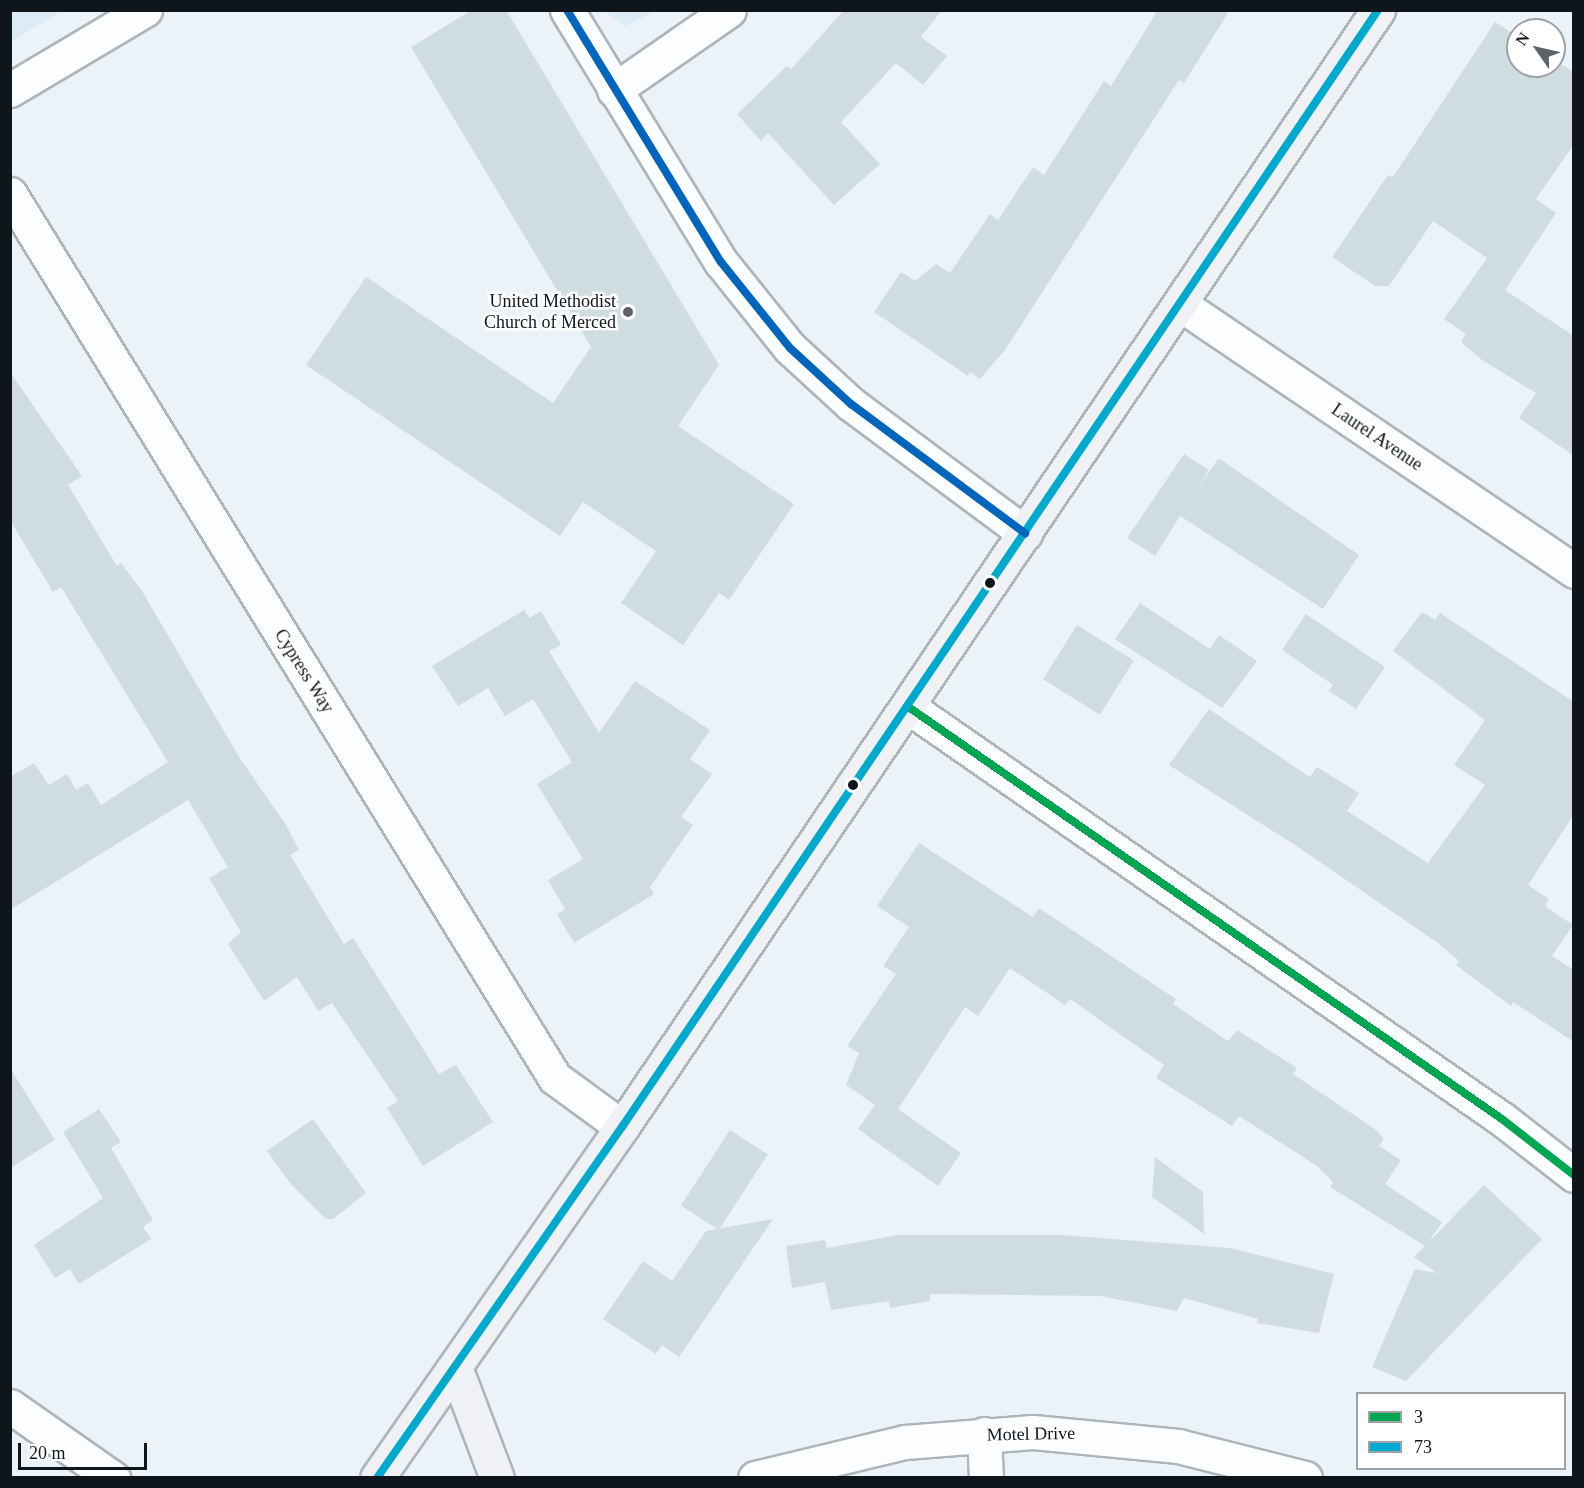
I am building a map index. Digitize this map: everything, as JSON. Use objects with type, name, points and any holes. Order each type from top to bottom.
[{"type":"main road","points":[[377,1478],[621,1127],[1378,10]]},
{"type":"main road","points":[[455,1367],[484,1456],[496,1478]]},
{"type":"street","points":[[10,90],[145,10]]},
{"type":"street","points":[[567,10],[721,262],[790,348],[851,404],[1025,533]]},
{"type":"street","points":[[614,90],[729,10]]},
{"type":"street","name":"Cypress Way","points":[[10,194],[555,1078],[621,1127]]},
{"type":"street","name":"Laurel Avenue","points":[[1180,304],[1574,571]]},
{"type":"street","points":[[907,706],[1502,1119],[1574,1175]]},
{"type":"street","points":[[10,1406],[78,1468],[113,1478]]},
{"type":"street","points":[[984,1434],[986,1478]]},
{"type":"street","name":"Motel Drive","points":[[756,1478],[864,1450],[984,1434],[1131,1439],[1229,1455],[1305,1478]]},
{"type":"shaded area","points":[[11,10],[62,10],[62,11],[11,42]]},
{"type":"shaded area","points":[[604,11],[656,11],[625,26]]},
{"type":"building","name":"United Methodist Church of Merced","points":[[472,10],[506,10],[719,365],[678,426],[794,504],[729,600],[719,593],[683,645],[621,603],[656,551],[583,502],[560,536],[306,365],[366,277],[553,403],[591,347],[411,47]]},
{"type":"building","points":[[844,10],[942,10],[921,37],[947,56],[923,85],[896,63],[841,122],[880,164],[834,205],[768,133],[761,141],[737,114],[787,66],[791,69]]},
{"type":"building","points":[[1158,10],[1230,10],[1184,83],[1179,80],[1005,350],[980,379],[970,372],[968,376],[874,312],[901,272],[915,281],[936,264],[950,273],[990,214],[998,220],[1033,167],[1044,175],[1104,81],[1111,86]]},
{"type":"building","points":[[1495,22],[1506,29],[1506,78],[1566,78],[1566,67],[1574,72],[1574,144],[1536,199],[1556,213],[1505,290],[1574,336],[1574,456],[1519,418],[1536,393],[1482,360],[1461,342],[1466,334],[1444,319],[1487,258],[1433,221],[1389,286],[1375,286],[1332,257],[1388,175],[1393,177]]},
{"type":"building","points":[[10,372],[82,476],[68,485],[117,566],[121,563],[142,591],[239,757],[286,825],[299,850],[290,855],[344,944],[353,938],[439,1074],[456,1065],[493,1122],[423,1166],[387,1108],[398,1101],[332,1003],[318,1011],[297,977],[264,1001],[228,944],[241,932],[209,878],[228,867],[188,800],[10,910],[10,777],[34,763],[49,785],[67,774],[76,790],[88,783],[101,805],[168,762],[61,587],[53,592],[10,520]]},
{"type":"building","points":[[1184,454],[1209,470],[1197,490],[1218,459],[1223,461],[1359,555],[1323,609],[1180,516],[1155,556],[1127,538]]},
{"type":"building","points":[[1140,603],[1210,649],[1219,635],[1257,661],[1222,708],[1115,639]]},
{"type":"building","points":[[524,610],[530,618],[541,611],[561,645],[549,651],[599,733],[635,681],[710,730],[690,759],[712,774],[681,817],[693,825],[650,887],[654,894],[574,943],[557,914],[565,909],[548,880],[583,859],[537,784],[572,762],[533,699],[505,716],[488,688],[458,706],[432,666]]},
{"type":"building","points":[[1422,612],[1435,620],[1440,613],[1574,702],[1574,814],[1528,885],[1549,899],[1545,906],[1573,925],[1552,956],[1574,970],[1574,1042],[1513,1002],[1511,1006],[1456,965],[1459,961],[1438,943],[1295,845],[1169,765],[1209,709],[1310,777],[1317,767],[1359,793],[1347,811],[1428,863],[1485,785],[1454,765],[1485,720],[1393,651]]},
{"type":"building","points":[[1306,614],[1385,667],[1356,709],[1329,691],[1333,685],[1282,650]]},
{"type":"building","points":[[1077,625],[1134,661],[1100,715],[1043,679]]},
{"type":"building","points":[[919,843],[1033,917],[1039,908],[1176,999],[1173,1004],[1228,1041],[1237,1030],[1261,1045],[1297,1068],[1293,1074],[1375,1129],[1384,1138],[1379,1146],[1401,1160],[1385,1184],[1442,1222],[1429,1242],[1484,1185],[1542,1239],[1406,1381],[1372,1367],[1415,1269],[1437,1273],[1414,1257],[1425,1246],[1330,1187],[1333,1182],[1317,1166],[1239,1116],[1232,1126],[1156,1078],[1164,1065],[1070,999],[1065,1005],[1010,968],[978,1016],[965,1007],[898,1109],[961,1153],[938,1186],[858,1129],[875,1105],[846,1085],[859,1053],[847,1046],[896,974],[883,966],[909,927],[877,906]]},
{"type":"building","points":[[10,1068],[55,1140],[10,1168]]},
{"type":"building","points":[[99,1109],[121,1142],[111,1148],[153,1220],[143,1227],[151,1239],[79,1284],[70,1269],[55,1278],[34,1245],[103,1198],[63,1132]]},
{"type":"building","points":[[313,1119],[366,1193],[333,1219],[326,1219],[290,1183],[267,1151]]},
{"type":"building","points":[[730,1130],[768,1155],[719,1230],[681,1205]]},
{"type":"building","points":[[1155,1157],[1203,1192],[1204,1234],[1152,1197]]},
{"type":"building","points":[[773,1219],[679,1357],[662,1345],[656,1354],[603,1319],[643,1261],[672,1281],[706,1231]]},
{"type":"building","points":[[898,1235],[1060,1235],[1230,1248],[1334,1274],[1319,1333],[1257,1323],[1258,1319],[1184,1298],[1177,1311],[1100,1296],[930,1294],[930,1301],[890,1308],[889,1301],[831,1310],[825,1282],[792,1288],[786,1246],[825,1240],[827,1248]]},
{"type":"transit line","points":[[567,10],[721,262],[790,348],[851,404],[1025,533]]},
{"type":"transit line","name":"73","points":[[377,1478],[622,1127],[1378,10]]},
{"type":"transit line","name":"3","points":[[907,706],[1502,1119],[1574,1175]]},
{"type":"place","name":"United Methodist Church of Merced","points":[[628,312]]}]
